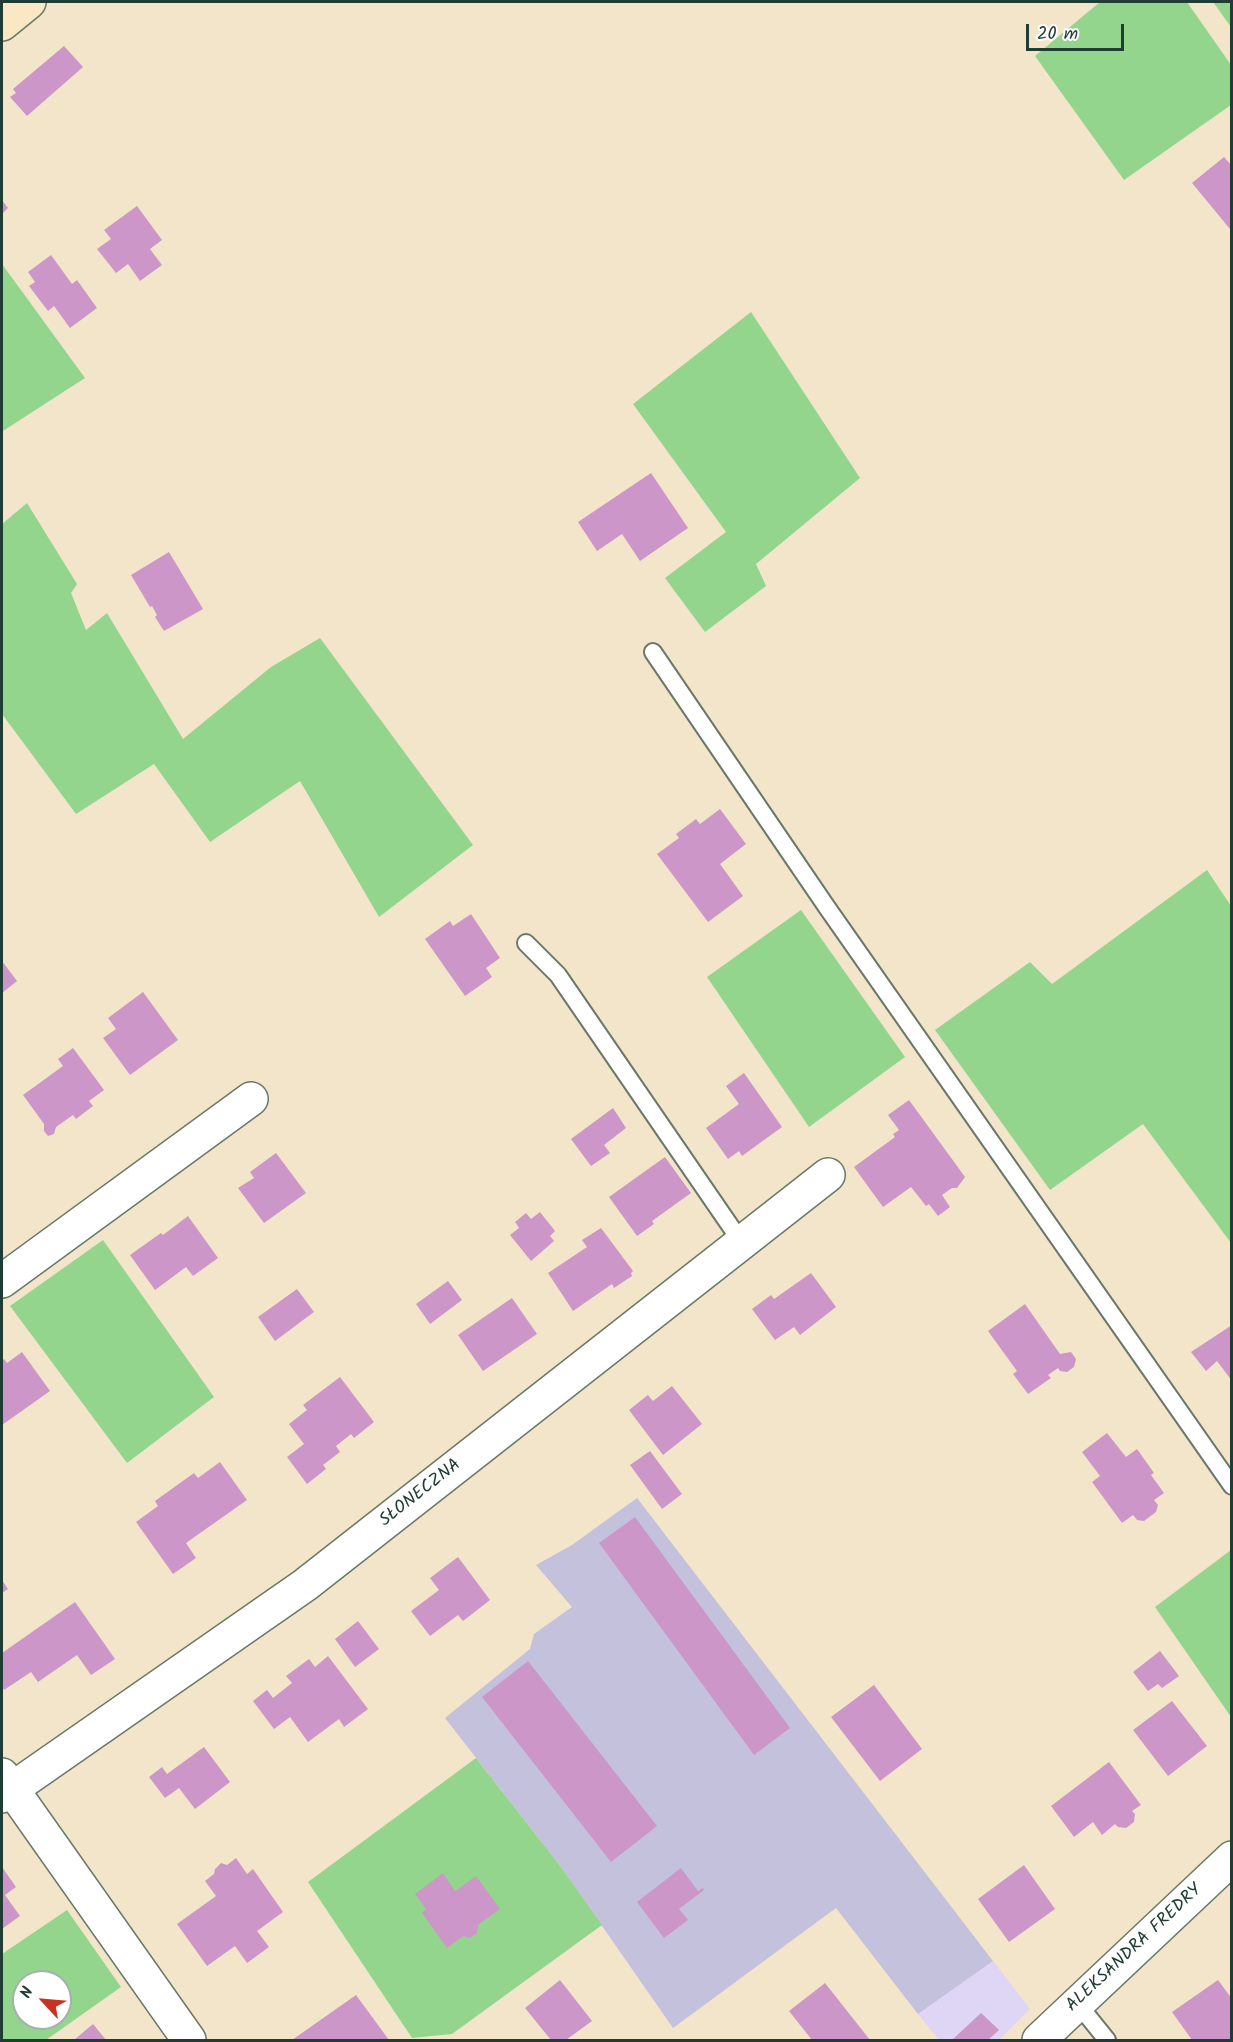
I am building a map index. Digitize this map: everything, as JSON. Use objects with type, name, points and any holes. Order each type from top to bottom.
[{"type":"main road","points":[[2,24],[29,2]]},
{"type":"street","points":[[2,1281],[251,1100]]},
{"type":"street","name":"SŁONECZNA","points":[[5,1786],[305,1585],[828,1175]]},
{"type":"street","points":[[5,1786],[189,2040]]},
{"type":"street","name":"ALEKSANDRA FREDRY","points":[[1039,2040],[1229,1867]]},
{"type":"lane","points":[[653,652],[826,906],[1232,1486]]},
{"type":"lane","points":[[526,943],[558,975],[742,1243]]},
{"type":"lane","points":[[1078,2004],[1107,2040]]},
{"type":"shaded area","points":[[637,1498],[993,1961],[918,2014],[836,1908],[673,2028],[561,1867],[445,1718],[530,1649],[534,1634],[572,1607],[536,1565],[572,1545]]},
{"type":"shaded area","points":[[993,1961],[1030,2009],[999,2040],[939,2040],[918,2014]]},
{"type":"green space","points":[[1100,2],[1187,2],[1231,65],[1231,105],[1124,180],[1035,56]]},
{"type":"green space","points":[[1213,2],[1231,2],[1231,27]]},
{"type":"green space","points":[[2,264],[85,378],[3,431],[2,428]]},
{"type":"green space","points":[[751,312],[860,478],[756,564],[766,586],[705,632],[665,578],[726,532],[633,404]]},
{"type":"green space","points":[[27,503],[77,584],[71,593],[86,630],[107,613],[183,739],[271,667],[320,638],[473,845],[379,917],[300,781],[210,842],[154,764],[76,814],[2,714],[2,524]]},
{"type":"green space","points":[[1207,870],[1231,906],[1231,1243],[1143,1124],[1050,1190],[935,1030],[1030,962],[1052,984]]},
{"type":"green space","points":[[801,910],[905,1057],[809,1127],[707,977]]},
{"type":"green space","points":[[103,1240],[214,1397],[127,1463],[10,1306]]},
{"type":"green space","points":[[1231,1550],[1231,1717],[1155,1607]]},
{"type":"green space","points":[[476,1758],[561,1867],[602,1925],[452,2034],[412,2038],[308,1882]]},
{"type":"green space","points":[[67,1910],[121,1987],[72,2022],[72,1970],[12,1970],[12,2030],[60,2030],[46,2040],[2,2040],[2,1954]]},
{"type":"building","points":[[64,46],[83,67],[27,116],[10,97],[16,93],[13,89]]},
{"type":"building","points":[[1224,157],[1232,166],[1232,227],[1230,229],[1192,183]]},
{"type":"building","points":[[2,200],[8,208],[2,214]]},
{"type":"building","points":[[137,206],[162,240],[150,249],[162,265],[140,281],[128,264],[116,273],[97,249],[111,239],[104,230]]},
{"type":"building","points":[[51,255],[72,284],[77,280],[97,308],[70,328],[54,306],[48,311],[29,286],[35,282],[28,272]]},
{"type":"building","points":[[651,473],[688,528],[640,561],[622,534],[597,551],[578,522]]},
{"type":"building","points":[[169,552],[203,609],[164,631],[155,617],[157,615],[152,606],[150,607],[131,575]]},
{"type":"building","points":[[720,809],[746,844],[720,864],[743,896],[708,922],[657,854],[679,838],[676,834],[696,819],[700,824]]},
{"type":"building","points":[[471,914],[500,958],[486,968],[492,977],[465,996],[425,939],[450,921],[453,926]]},
{"type":"building","points":[[2,961],[17,981],[2,993]]},
{"type":"building","points":[[143,992],[178,1040],[130,1075],[103,1038],[116,1029],[108,1018]]},
{"type":"building","points":[[73,1048],[104,1090],[89,1101],[93,1106],[76,1119],[73,1115],[56,1127],[54,1134],[48,1136],[44,1131],[44,1124],[23,1095],[63,1066],[58,1059]]},
{"type":"building","points":[[744,1073],[782,1127],[742,1156],[739,1151],[728,1159],[706,1128],[739,1104],[726,1086]]},
{"type":"building","points":[[909,1100],[965,1177],[957,1188],[952,1188],[942,1195],[950,1207],[938,1216],[929,1204],[926,1206],[911,1187],[883,1207],[854,1167],[895,1137],[893,1134],[899,1130],[888,1115]]},
{"type":"building","points":[[613,1108],[626,1128],[604,1145],[610,1153],[591,1166],[571,1139]]},
{"type":"building","points":[[276,1153],[306,1193],[264,1223],[238,1188],[254,1178],[250,1172]]},
{"type":"building","points":[[665,1157],[691,1193],[652,1221],[654,1224],[637,1236],[609,1197]]},
{"type":"building","points":[[540,1212],[555,1231],[550,1236],[554,1241],[531,1261],[510,1235],[519,1228],[515,1222],[526,1213],[531,1219]]},
{"type":"building","points":[[188,1216],[218,1258],[193,1276],[186,1267],[155,1290],[130,1255],[161,1233],[163,1235]]},
{"type":"building","points":[[601,1228],[633,1271],[632,1276],[614,1288],[612,1284],[573,1311],[548,1273],[587,1247],[582,1240]]},
{"type":"building","points":[[811,1273],[836,1307],[800,1335],[794,1327],[775,1340],[752,1309],[771,1295],[774,1299]]},
{"type":"building","points":[[448,1281],[462,1300],[430,1324],[416,1304]]},
{"type":"building","points":[[297,1289],[314,1312],[275,1341],[258,1317]]},
{"type":"building","points":[[512,1298],[537,1334],[483,1371],[458,1335]]},
{"type":"building","points":[[1025,1304],[1060,1354],[1071,1352],[1076,1359],[1074,1367],[1067,1372],[1060,1371],[1058,1368],[1048,1375],[1051,1378],[1028,1394],[1013,1374],[1017,1371],[988,1331]]},
{"type":"building","points":[[1232,1325],[1232,1381],[1217,1361],[1206,1371],[1191,1352]]},
{"type":"building","points":[[22,1352],[50,1391],[2,1425],[2,1361],[4,1359],[7,1363]]},
{"type":"building","points":[[340,1377],[374,1422],[354,1438],[351,1434],[336,1446],[340,1452],[323,1465],[326,1469],[307,1484],[287,1457],[304,1444],[289,1424],[307,1410],[303,1405]]},
{"type":"building","points":[[672,1386],[702,1424],[663,1455],[629,1410],[648,1395],[653,1401]]},
{"type":"building","points":[[1107,1433],[1126,1457],[1137,1449],[1154,1473],[1151,1475],[1164,1493],[1154,1500],[1158,1505],[1156,1512],[1144,1521],[1137,1520],[1133,1515],[1122,1523],[1092,1482],[1100,1476],[1082,1452]]},
{"type":"building","points":[[650,1451],[682,1494],[662,1509],[630,1465]]},
{"type":"building","points":[[220,1462],[247,1500],[186,1543],[196,1558],[173,1574],[136,1522],[158,1506],[155,1501],[194,1473],[198,1478]]},
{"type":"building","points":[[635,1517],[790,1728],[754,1755],[599,1543]]},
{"type":"building","points":[[458,1557],[490,1600],[463,1621],[458,1615],[430,1636],[411,1611],[439,1590],[430,1578]]},
{"type":"building","points":[[2,1580],[8,1589],[2,1593]]},
{"type":"building","points":[[75,1602],[115,1659],[91,1675],[77,1655],[38,1682],[31,1672],[4,1690],[2,1653]]},
{"type":"building","points":[[358,1621],[379,1649],[355,1667],[335,1639]]},
{"type":"building","points":[[1160,1651],[1179,1676],[1162,1688],[1158,1684],[1148,1691],[1133,1672]]},
{"type":"building","points":[[328,1656],[368,1709],[344,1727],[339,1719],[308,1742],[290,1717],[274,1729],[253,1701],[267,1690],[273,1698],[292,1683],[286,1676],[309,1659],[315,1667]]},
{"type":"building","points":[[528,1661],[657,1826],[611,1862],[482,1697]]},
{"type":"building","points":[[874,1685],[922,1749],[880,1781],[831,1717]]},
{"type":"building","points":[[1172,1701],[1207,1746],[1168,1776],[1133,1730]]},
{"type":"building","points":[[204,1747],[230,1782],[195,1809],[179,1788],[165,1798],[149,1777],[162,1767],[167,1774]]},
{"type":"building","points":[[1109,1762],[1141,1805],[1132,1811],[1135,1814],[1134,1822],[1126,1828],[1115,1824],[1102,1835],[1093,1822],[1074,1837],[1051,1806]]},
{"type":"building","points":[[236,1858],[247,1874],[253,1869],[283,1912],[257,1931],[269,1947],[247,1963],[235,1946],[207,1966],[177,1924],[216,1896],[205,1881],[214,1874],[215,1869],[221,1863],[227,1865]]},
{"type":"building","points":[[1024,1865],[1055,1909],[1009,1942],[978,1899]]},
{"type":"building","points":[[2,1867],[16,1887],[5,1895],[20,1916],[2,1929]]},
{"type":"building","points":[[681,1868],[698,1891],[703,1888],[704,1890],[679,1909],[688,1920],[664,1938],[637,1902]]},
{"type":"building","points":[[443,1873],[455,1891],[476,1876],[500,1909],[478,1925],[477,1933],[470,1938],[463,1936],[447,1948],[422,1913],[426,1909],[415,1894]]},
{"type":"building","points":[[560,1980],[592,2021],[566,2040],[551,2040],[525,2008]]},
{"type":"building","points":[[1218,1980],[1232,1999],[1232,2040],[1192,2040],[1172,2012]]},
{"type":"building","points":[[825,1983],[870,2040],[812,2040],[789,2011]]},
{"type":"building","points":[[356,1995],[389,2040],[292,2040]]},
{"type":"building","points":[[981,2013],[999,2030],[988,2040],[952,2040]]},
{"type":"building","points":[[93,2024],[106,2040],[74,2040]]}]
